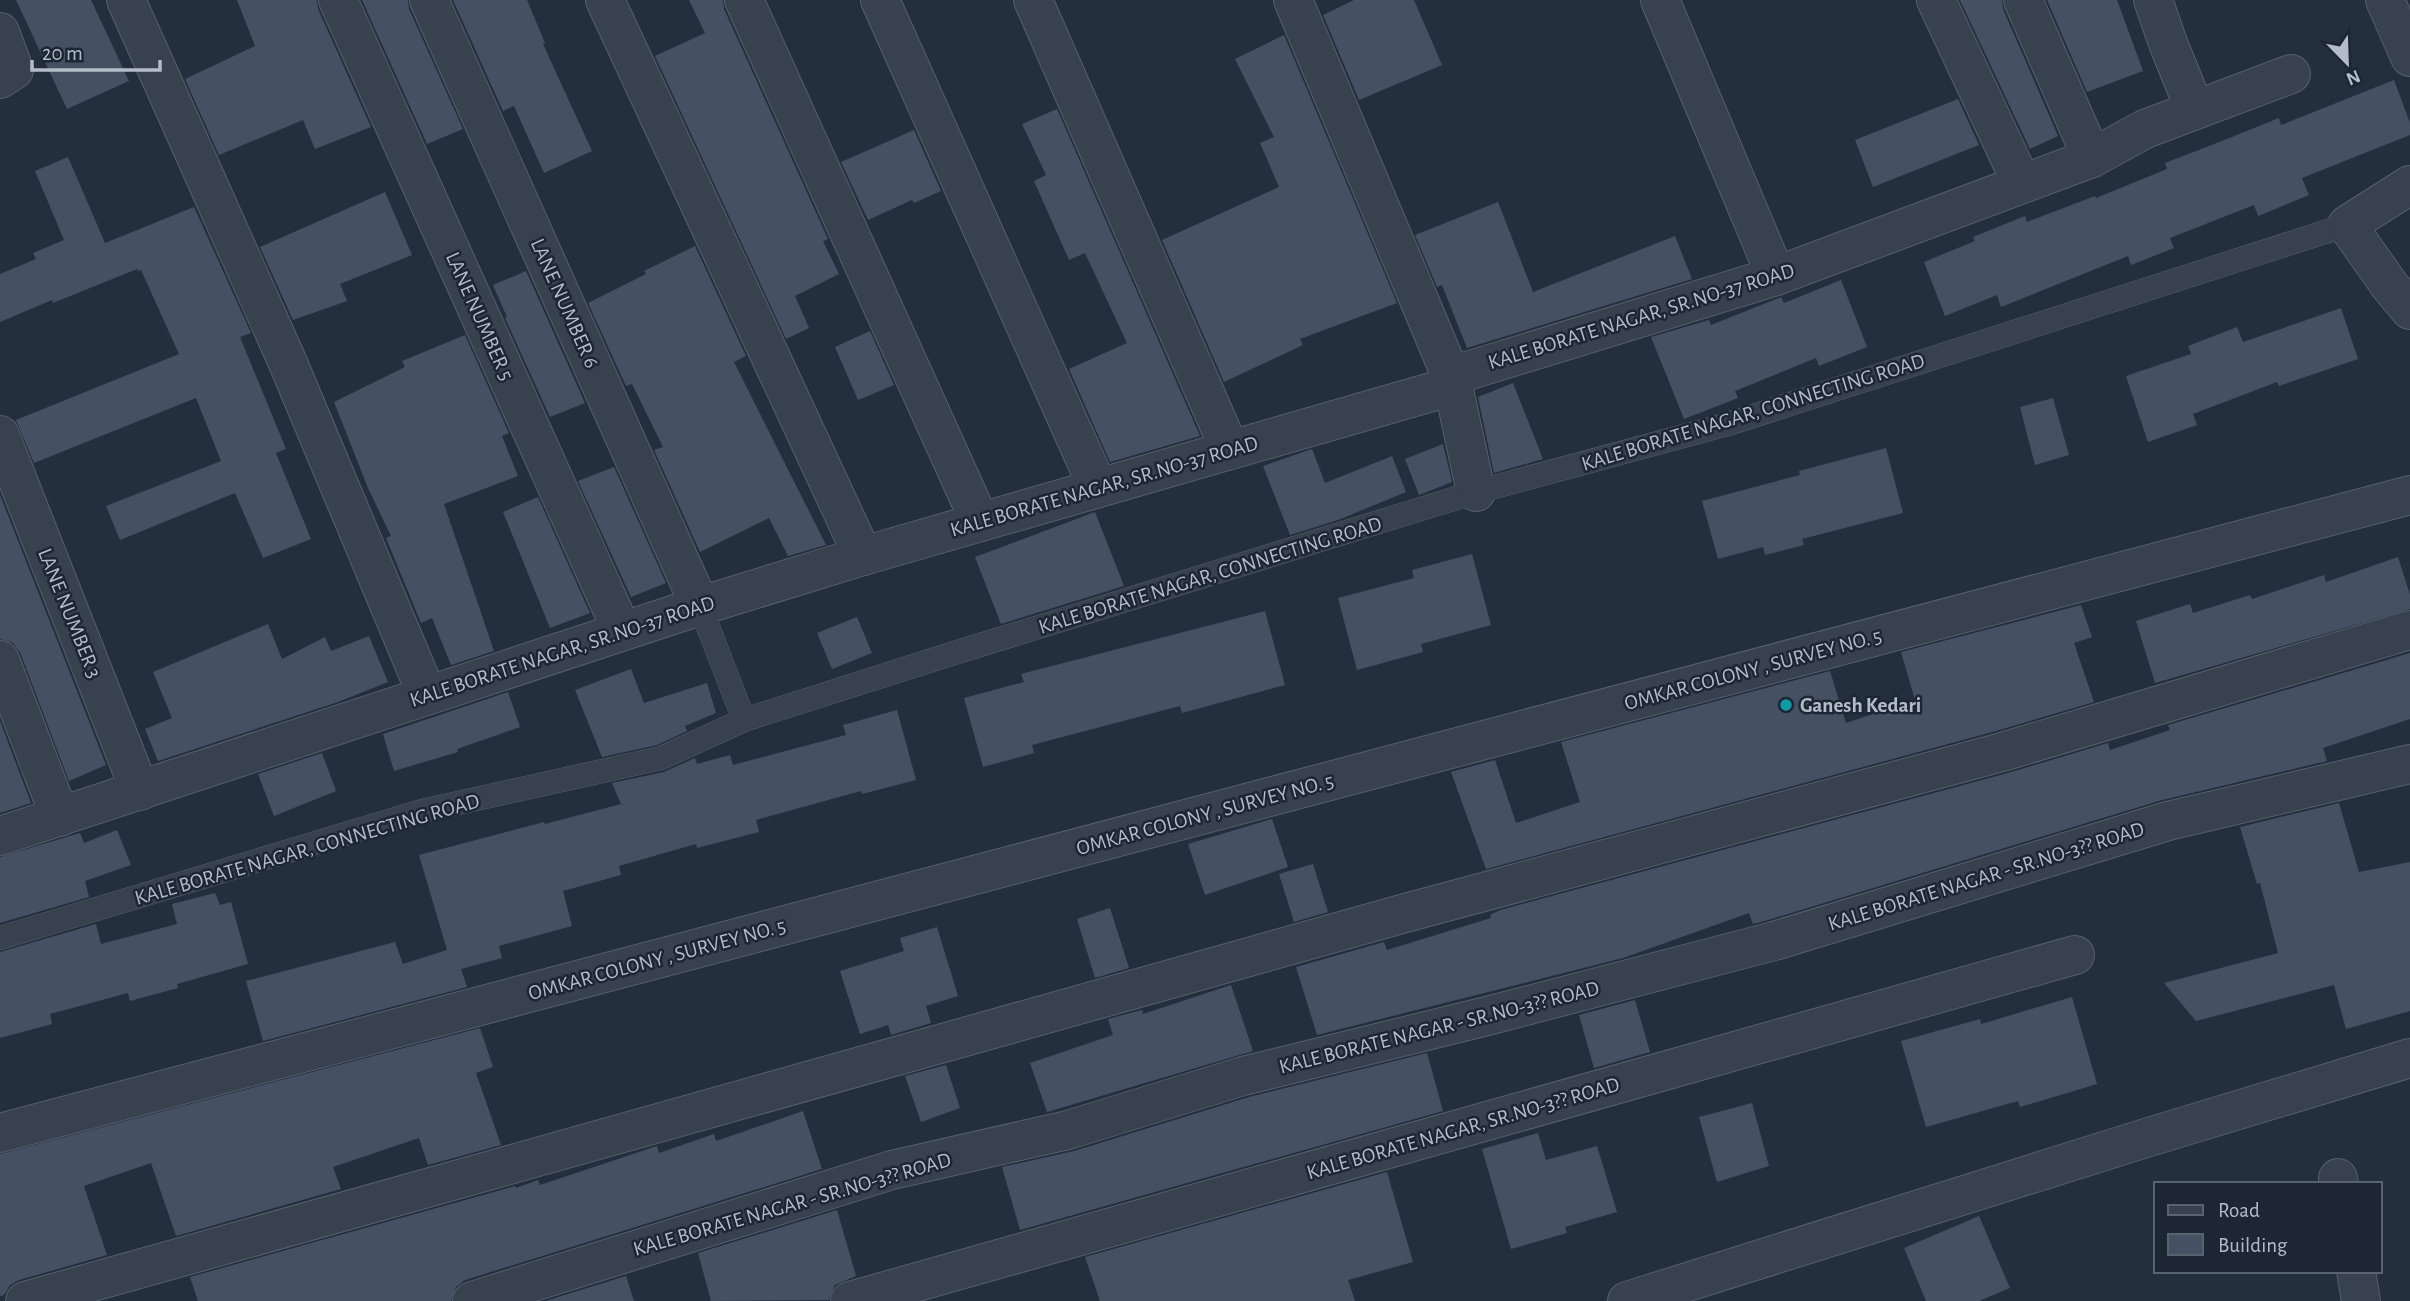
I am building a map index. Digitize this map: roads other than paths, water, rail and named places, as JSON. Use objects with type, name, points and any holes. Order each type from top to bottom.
[{"type":"street","points":[[126,0],[288,363],[427,695]]},
{"type":"street","name":"LANE NUMBER 5","points":[[338,0],[622,631]]},
{"type":"street","name":"LANE NUMBER 6","points":[[429,0],[700,606]]},
{"type":"street","points":[[605,0],[863,556]]},
{"type":"street","points":[[744,0],[980,522]]},
{"type":"street","points":[[880,0],[1098,488]]},
{"type":"street","points":[[1033,0],[1230,450]]},
{"type":"street","points":[[1293,0],[1451,376],[1476,492]]},
{"type":"street","points":[[1660,0],[1776,275]]},
{"type":"street","points":[[1936,0],[2022,184]]},
{"type":"street","points":[[2024,0],[2092,158]]},
{"type":"street","points":[[2153,0],[2195,110]]},
{"type":"street","points":[[2385,0],[2410,57]]},
{"type":"street","points":[[0,32],[14,69],[0,79]]},
{"type":"street","name":"KALE BORATE NAGAR, SR.NO-37 ROAD","points":[[0,836],[700,606],[863,556],[1442,389],[1451,376],[1776,275],[2022,184],[2092,158],[2146,129],[2291,74]]},
{"type":"street","name":"KALE BORATE NAGAR, CONNECTING ROAD","points":[[2347,225],[2410,185]]},
{"type":"street","points":[[2347,225],[2410,310]]},
{"type":"street","name":"LANE NUMBER 3","points":[[0,435],[140,790]]},
{"type":"street","name":"OMKAR COLONY , SURVEY NO. 5","points":[[0,1133],[2410,495]]},
{"type":"street","points":[[25,1301],[1409,912],[2002,752],[2410,630]]},
{"type":"street","points":[[0,660],[60,817]]},
{"type":"street","name":"KALE BORATE NAGAR - SR.NO-3?? ROAD","points":[[472,1301],[892,1170],[1068,1130],[1242,1076],[1487,1016],[1774,940],[2168,821],[2410,764]]},
{"type":"street","name":"KALE BORATE NAGAR, SR.NO-3?? ROAD","points":[[850,1301],[2075,955]]},
{"type":"street","points":[[1627,1301],[2149,1136],[2410,1058]]},
{"type":"street","points":[[2356,1273],[2361,1301]]},
{"type":"lane","name":"KALE BORATE NAGAR, CONNECTING ROAD","points":[[0,938],[422,811],[661,758],[744,720],[1476,492],[1728,424],[2347,225]]},
{"type":"lane","points":[[700,606],[744,720]]},
{"type":"place","name":"Ganesh Kedari","points":[[1786,705]]}]
